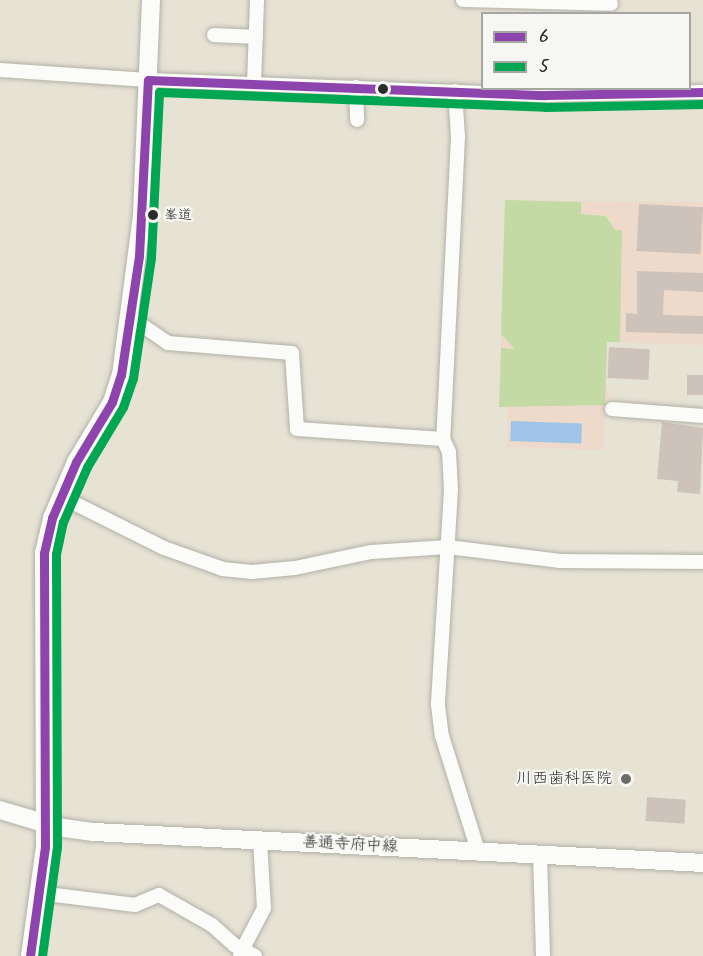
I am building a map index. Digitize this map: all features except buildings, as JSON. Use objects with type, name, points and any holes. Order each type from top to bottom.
[{"type":"main road","points":[[30,956],[39,893],[45,824],[42,582],[44,553],[76,462],[114,395],[130,317],[142,215],[151,0]]},
{"type":"main road","name":"善通寺府中線","points":[[0,810],[45,824],[94,832],[703,863]]},
{"type":"street","points":[[254,83],[257,0]]},
{"type":"street","points":[[463,0],[610,6]]},
{"type":"street","points":[[214,35],[256,37]]},
{"type":"street","points":[[0,70],[148,80],[455,91],[703,92]]},
{"type":"street","points":[[356,87],[357,120]]},
{"type":"street","points":[[455,91],[458,137],[443,439],[449,452],[451,490],[438,705],[442,736],[478,851]]},
{"type":"street","points":[[130,317],[168,343],[292,353],[297,429],[443,439]]},
{"type":"street","points":[[612,409],[703,416]]},
{"type":"street","points":[[62,497],[164,548],[223,569],[252,572],[295,568],[371,552],[448,547],[560,561],[703,562]]},
{"type":"street","points":[[241,952],[264,908],[260,841]]},
{"type":"street","points":[[540,854],[543,956]]},
{"type":"street","points":[[39,893],[135,905],[159,895],[212,925],[241,952],[255,956]]},
{"type":"shaded area","points":[[505,200],[703,202],[703,345],[607,342],[605,379],[612,406],[605,405],[604,448],[601,450],[507,447],[508,407],[499,407]]},
{"type":"green space","points":[[505,200],[581,202],[581,214],[606,216],[615,230],[622,230],[620,342],[607,342],[605,405],[499,407],[501,348],[515,349],[501,334]]},
{"type":"water","points":[[511,421],[582,423],[581,443],[510,441]]},
{"type":"transit line","name":"6","points":[[30,956],[45,847],[44,553],[52,518],[76,462],[112,402],[121,375],[139,256],[148,80],[545,95],[703,92]]},
{"type":"transit line","name":"5","points":[[42,956],[57,847],[56,554],[63,522],[87,467],[123,407],[133,378],[151,257],[159,92],[545,107],[703,104]]},
{"type":"place","name":"峯道","points":[[153,215]]},
{"type":"place","name":"川西歯科医院","points":[[626,779]]}]
